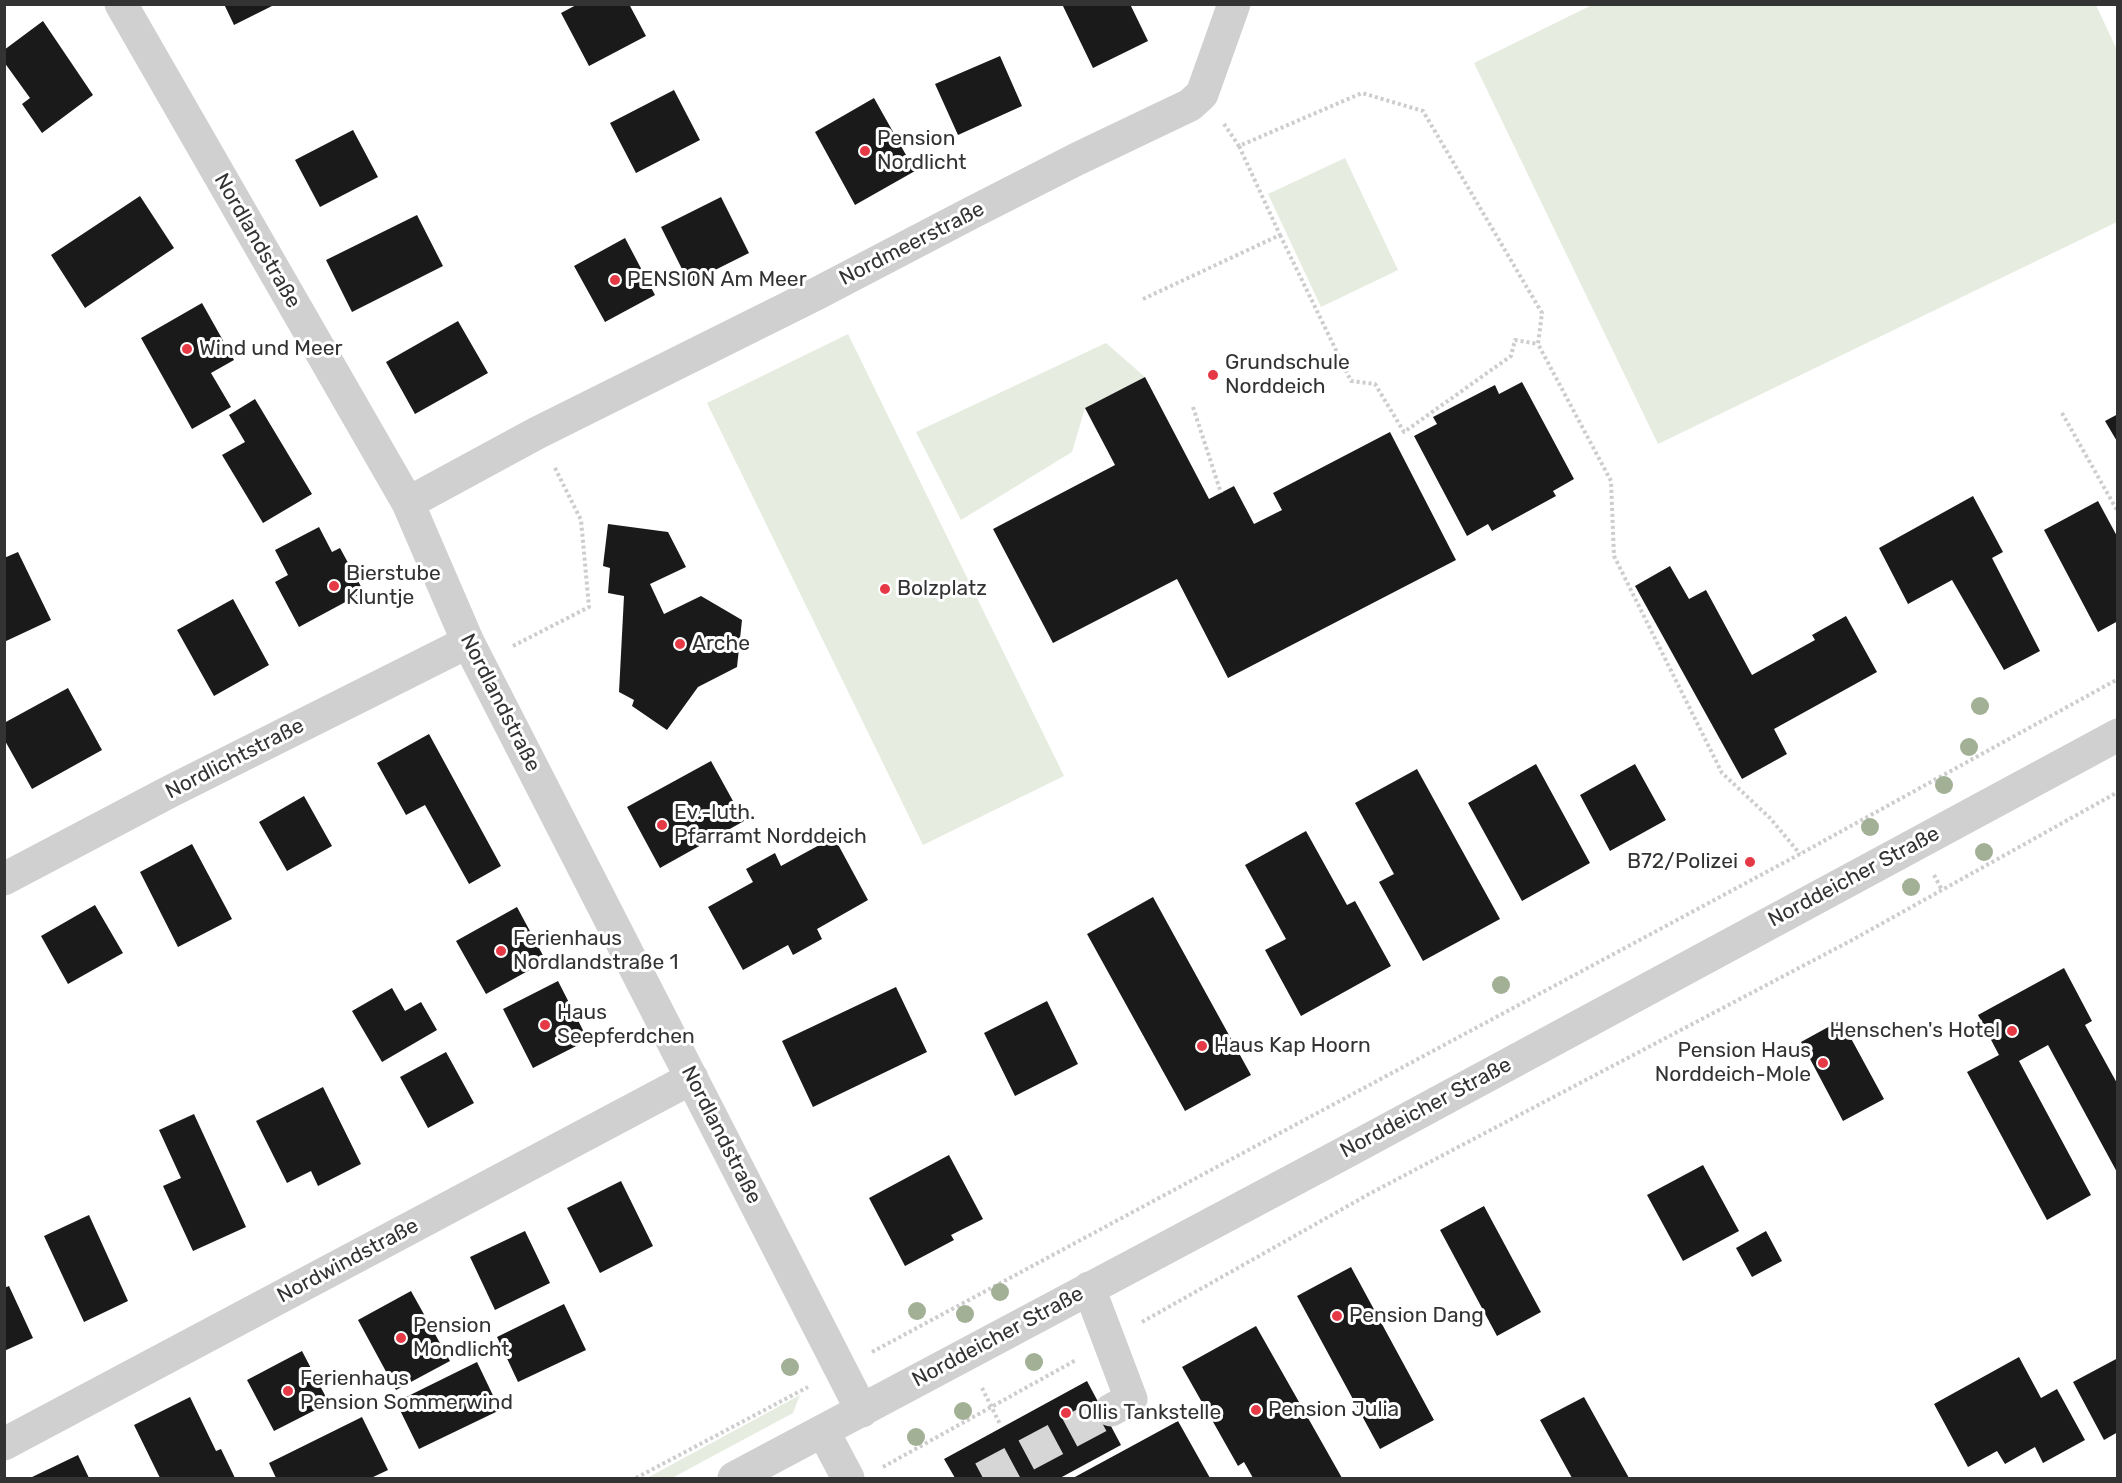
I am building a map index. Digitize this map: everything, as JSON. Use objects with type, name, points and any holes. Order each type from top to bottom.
[{"type":"street","name":"Nordlandstraße","points":[[121,4],[408,503],[473,652],[862,1411]]},
{"type":"street","points":[[1202,94],[1234,4]]},
{"type":"street","name":"Nordmeerstraße","points":[[408,503],[537,434],[1077,159],[1190,105],[1202,94]]},
{"type":"street","name":"Nordlichtstraße","points":[[7,872],[169,792],[473,652]]},
{"type":"street","name":"Norddeicher Straße","points":[[734,1479],[2118,735]]},
{"type":"street","name":"Nordwindstraße","points":[[4,1444],[692,1078]]},
{"type":"street","points":[[1089,1288],[1131,1399],[1111,1410]]},
{"type":"street","points":[[823,1431],[848,1479]]},
{"type":"path","points":[[1239,146],[1362,93],[1423,111],[1542,313],[1538,344],[1611,481],[1614,556],[1722,773],[1770,818],[1800,854]]},
{"type":"path","points":[[1202,94],[1239,146],[1351,381],[1375,384],[1404,432],[1511,356],[1515,340],[1538,344]]},
{"type":"path","points":[[1143,299],[1280,235]]},
{"type":"path","points":[[1193,407],[1221,493]]},
{"type":"path","points":[[2062,413],[2118,512]]},
{"type":"path","points":[[473,652],[588,607],[582,520],[537,434]]},
{"type":"path","points":[[636,1479],[1800,854],[2118,679]]},
{"type":"path","points":[[881,1467],[1369,1194],[1854,939],[2118,792]]},
{"type":"shaded area","points":[[1594,4],[2096,5],[2117,50],[2117,222],[1658,444],[1474,63]]},
{"type":"shaded area","points":[[1345,158],[1398,270],[1321,307],[1268,194]]},
{"type":"shaded area","name":"Bolzplatz","points":[[848,334],[1064,776],[923,845],[707,403]]},
{"type":"shaded area","points":[[1106,343],[1145,377],[1085,408],[1072,452],[961,520],[916,432]]},
{"type":"shaded area","points":[[800,1395],[793,1413],[672,1478],[647,1478]]},
{"type":"building","points":[[224,4],[276,4],[234,25]]},
{"type":"building","points":[[578,4],[629,4],[646,36],[589,66],[561,13]]},
{"type":"building","points":[[1062,4],[1130,4],[1148,41],[1093,68]]},
{"type":"building","points":[[43,21],[93,95],[42,133],[22,104],[30,98],[4,62],[4,50]]},
{"type":"building","points":[[1000,56],[1022,106],[958,135],[935,84]]},
{"type":"building","points":[[674,90],[700,140],[636,173],[610,123]]},
{"type":"building","name":"Pension Nordlicht","points":[[874,98],[915,171],[855,205],[815,132]]},
{"type":"building","points":[[353,130],[378,177],[320,207],[295,160]]},
{"type":"building","points":[[140,196],[174,248],[85,308],[51,255]]},
{"type":"building","points":[[721,197],[749,253],[689,283],[661,227]]},
{"type":"building","points":[[417,215],[443,266],[352,312],[326,260]]},
{"type":"building","name":"PENSION Am Meer","points":[[625,238],[655,295],[605,322],[574,266]]},
{"type":"building","name":"Wind und Meer","points":[[202,303],[234,360],[211,373],[231,407],[192,429],[141,338]]},
{"type":"building","points":[[458,321],[488,373],[415,414],[386,362]]},
{"type":"building","points":[[1145,377],[1209,499],[1234,486],[1254,524],[1282,510],[1273,493],[1390,432],[1456,560],[1228,678],[1177,579],[1053,643],[993,529],[1115,465],[1085,408]]},
{"type":"building","points":[[1522,382],[1574,479],[1553,491],[1556,496],[1492,531],[1488,524],[1467,536],[1414,436],[1437,424],[1433,417],[1495,385],[1499,394]]},
{"type":"building","points":[[255,399],[312,494],[263,523],[222,455],[245,442],[229,415]]},
{"type":"building","points":[[2118,414],[2118,443],[2105,421]]},
{"type":"building","points":[[1973,496],[2003,552],[1992,558],[2040,651],[2004,670],[1952,580],[1908,604],[1879,548]]},
{"type":"building","points":[[2098,501],[2118,538],[2118,621],[2098,632],[2044,530]]},
{"type":"building","name":"Arche","points":[[608,524],[668,532],[686,567],[650,584],[664,614],[701,596],[742,620],[737,667],[698,687],[667,730],[632,706],[634,700],[619,692],[624,596],[608,593],[610,568],[603,566]]},
{"type":"building","points":[[319,527],[332,552],[340,548],[364,592],[299,627],[275,582],[288,575],[275,550]]},
{"type":"building","points":[[18,552],[51,620],[4,642],[4,558]]},
{"type":"building","points":[[1670,566],[1689,599],[1706,590],[1752,675],[1815,640],[1812,635],[1846,616],[1877,672],[1774,729],[1787,754],[1742,779],[1635,586]]},
{"type":"building","points":[[233,599],[269,665],[214,696],[177,630]]},
{"type":"building","points":[[68,688],[102,750],[32,789],[4,739],[4,723]]},
{"type":"building","points":[[429,734],[501,866],[469,884],[425,805],[406,815],[377,763]]},
{"type":"building","points":[[711,761],[744,821],[660,868],[627,807]]},
{"type":"building","points":[[1536,764],[1590,863],[1522,901],[1468,803]]},
{"type":"building","points":[[1635,764],[1666,820],[1610,851],[1580,795]]},
{"type":"building","points":[[1417,769],[1500,919],[1423,961],[1379,882],[1394,874],[1355,803]]},
{"type":"building","points":[[304,796],[332,846],[287,871],[259,822]]},
{"type":"building","points":[[1306,831],[1347,905],[1355,901],[1391,966],[1301,1016],[1265,950],[1286,939],[1245,865]]},
{"type":"building","points":[[834,837],[868,900],[817,929],[822,939],[793,955],[788,945],[743,970],[708,907],[753,882],[746,869],[775,853],[781,866]]},
{"type":"building","points":[[192,844],[232,919],[178,947],[140,872]]},
{"type":"building","points":[[1153,897],[1251,1075],[1185,1111],[1087,934]]},
{"type":"building","points":[[95,905],[123,953],[68,984],[41,936]]},
{"type":"building","name":"Ferienhaus Nordlandstraße 1","points":[[517,907],[546,961],[486,994],[456,941]]},
{"type":"building","points":[[2064,968],[2092,1021],[2085,1025],[2118,1085],[2118,1174],[2048,1045],[2019,1061],[2091,1195],[2047,1220],[1967,1072],[1999,1055],[1978,1015]]},
{"type":"building","name":"Haus Seepferdchen","points":[[558,981],[588,1040],[533,1068],[503,1009]]},
{"type":"building","points":[[896,987],[927,1052],[813,1107],[782,1041]]},
{"type":"building","points":[[392,988],[405,1011],[421,1002],[437,1030],[382,1062],[352,1011]]},
{"type":"building","points":[[1047,1001],[1078,1064],[1015,1096],[984,1033]]},
{"type":"building","points":[[1841,1020],[1884,1099],[1843,1121],[1801,1042]]},
{"type":"building","points":[[446,1052],[474,1103],[428,1128],[400,1077]]},
{"type":"building","points":[[323,1087],[361,1164],[318,1186],[311,1171],[287,1183],[256,1121]]},
{"type":"building","points":[[194,1114],[246,1227],[193,1251],[163,1186],[181,1178],[159,1130]]},
{"type":"building","points":[[949,1155],[983,1219],[951,1235],[954,1240],[905,1266],[869,1198]]},
{"type":"building","points":[[1703,1165],[1739,1231],[1683,1261],[1647,1195]]},
{"type":"building","points":[[621,1181],[653,1246],[600,1273],[567,1208]]},
{"type":"building","points":[[1484,1206],[1541,1312],[1497,1336],[1440,1230]]},
{"type":"building","points":[[89,1215],[128,1301],[84,1322],[44,1236]]},
{"type":"building","points":[[525,1231],[550,1283],[495,1310],[470,1257]]},
{"type":"building","points":[[1766,1231],[1782,1261],[1752,1277],[1736,1248]]},
{"type":"building","points":[[1351,1267],[1434,1420],[1380,1449],[1297,1296]]},
{"type":"building","points":[[9,1286],[33,1338],[4,1351],[4,1288]]},
{"type":"building","points":[[411,1291],[450,1361],[396,1390],[358,1320]]},
{"type":"building","points":[[564,1304],[586,1350],[518,1382],[497,1337]]},
{"type":"building","points":[[1256,1326],[1342,1478],[1253,1478],[1244,1462],[1238,1466],[1182,1367]]},
{"type":"building","name":"Ferienhaus Pension Sommerwind","points":[[302,1351],[329,1403],[274,1431],[247,1380]]},
{"type":"building","points":[[2019,1357],[2041,1398],[2057,1389],[2085,1440],[2043,1463],[2035,1447],[2005,1464],[1997,1451],[1968,1467],[1934,1404]]},
{"type":"building","points":[[2118,1358],[2118,1432],[2104,1440],[2073,1382]]},
{"type":"building","points":[[477,1362],[500,1410],[419,1449],[396,1402]]},
{"type":"building","name":"Ollis Tankstelle","points":[[1087,1381],[1121,1445],[1060,1478],[955,1478],[944,1459]]},
{"type":"building","points":[[190,1397],[216,1451],[221,1449],[235,1478],[160,1478],[134,1425]]},
{"type":"building","points":[[1584,1397],[1629,1478],[1572,1478],[1540,1420]]},
{"type":"building","points":[[362,1417],[388,1470],[371,1478],[276,1478],[269,1463]]},
{"type":"building","points":[[1178,1421],[1210,1478],[1073,1478]]},
{"type":"building","points":[[78,1455],[89,1478],[30,1478]]},
{"type":"tunnel","points":[[983,1478],[1111,1410]]},
{"type":"place","name":"Pension Nordlicht","points":[[865,151]]},
{"type":"place","name":"PENSION Am Meer","points":[[615,280]]},
{"type":"place","name":"Wind und Meer","points":[[187,349]]},
{"type":"place","name":"Grundschule Norddeich","points":[[1213,375]]},
{"type":"place","name":"Bierstube Kluntje","points":[[334,586]]},
{"type":"place","name":"Bolzplatz","points":[[885,589]]},
{"type":"place","name":"Arche","points":[[680,644]]},
{"type":"place","name":"Ev.-luth. Pfarramt Norddeich","points":[[662,825]]},
{"type":"place","name":"B72/Polizei","points":[[1750,862]]},
{"type":"place","name":"Ferienhaus Nordlandstraße 1","points":[[501,951]]},
{"type":"place","name":"Haus Seepferdchen","points":[[545,1025]]},
{"type":"place","name":"Henschen's Hotel","points":[[2012,1031]]},
{"type":"place","name":"Haus Kap Hoorn","points":[[1202,1046]]},
{"type":"place","name":"Pension Haus Norddeich-Mole","points":[[1823,1063]]},
{"type":"place","name":"Pension Dang","points":[[1337,1316]]},
{"type":"place","name":"Pension Mondlicht","points":[[401,1338]]},
{"type":"place","name":"Ferienhaus Pension Sommerwind","points":[[288,1391]]},
{"type":"place","name":"Pension Julia","points":[[1256,1410]]},
{"type":"place","name":"Ollis Tankstelle","points":[[1066,1413]]}]
